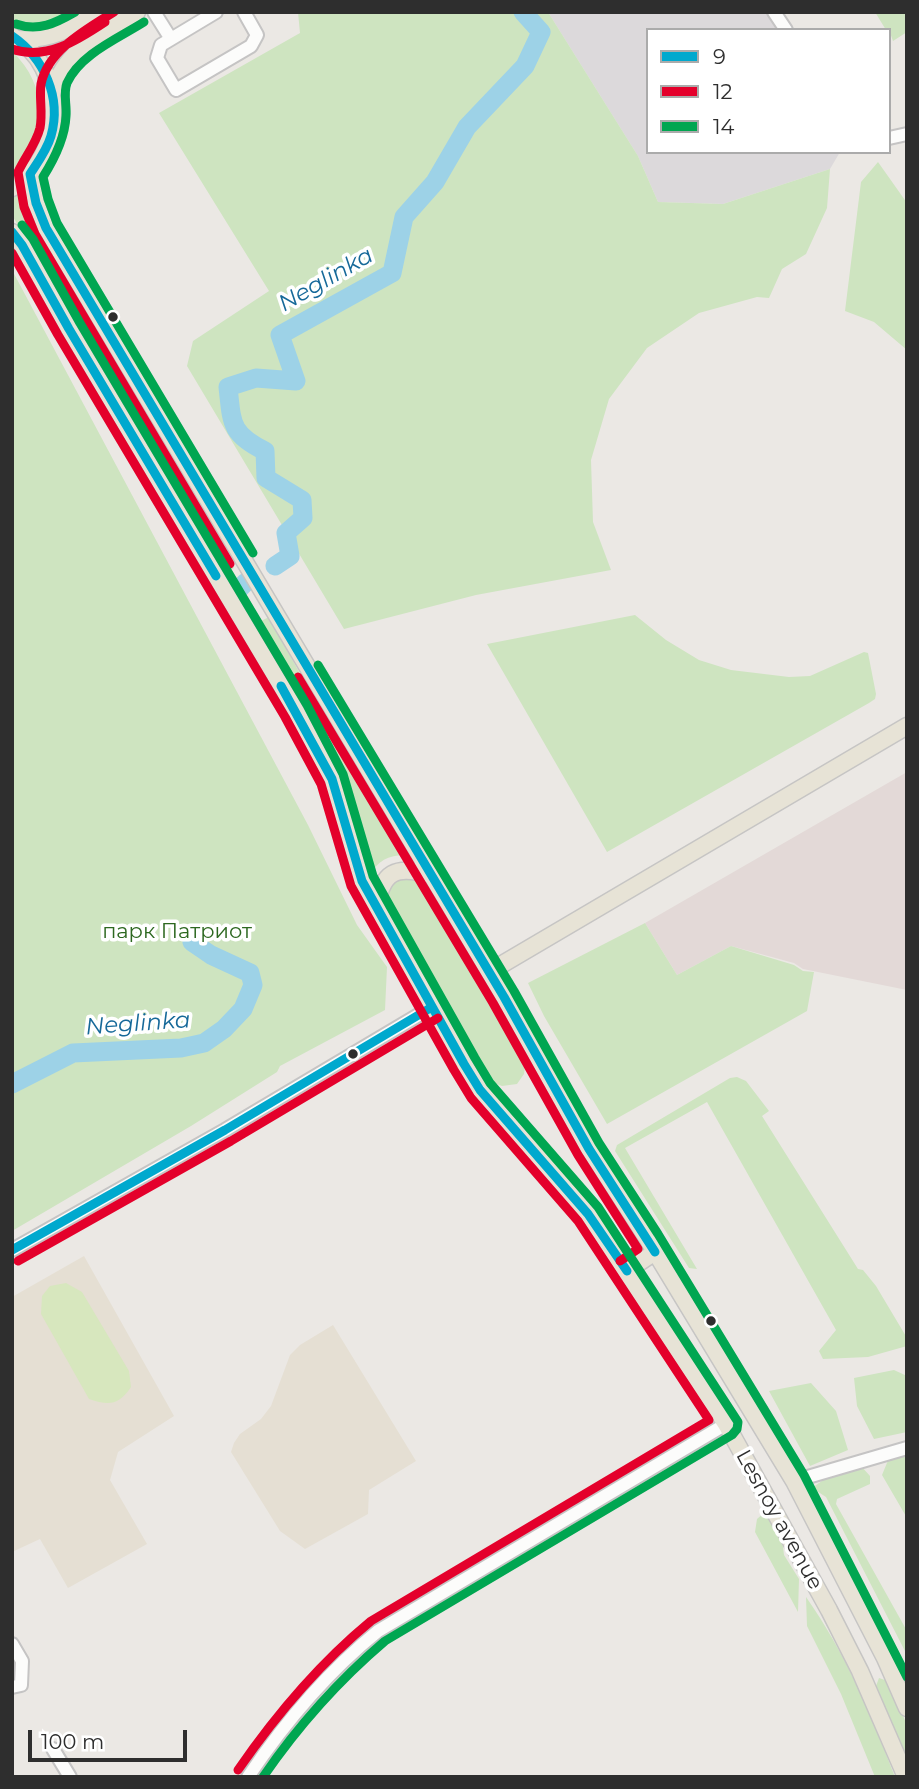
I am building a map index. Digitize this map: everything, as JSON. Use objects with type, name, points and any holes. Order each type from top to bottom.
[{"type":"main road","points":[[15,37],[32,40],[63,33],[99,12]]},
{"type":"main road","points":[[52,94],[56,77],[73,56],[137,12]]},
{"type":"main road","points":[[12,188],[30,174],[44,153],[54,114],[52,94],[45,73],[34,54],[15,37]]},
{"type":"main road","name":"Lesnoy avenue","points":[[30,174],[36,203],[46,228],[489,972],[589,1149],[794,1481],[885,1658],[907,1708]]},
{"type":"main road","name":"Lesnoy avenue","points":[[12,232],[322,758],[332,779],[362,881],[480,1090],[588,1214],[726,1424],[829,1610],[860,1671],[906,1777]]},
{"type":"main road","points":[[489,972],[907,726]]},
{"type":"main road","points":[[376,909],[379,889],[383,881],[391,875],[408,871],[431,875]]},
{"type":"main road","points":[[627,1271],[655,1252]]},
{"type":"main road","points":[[860,1671],[885,1658]]},
{"type":"street","points":[[154,12],[171,39]]},
{"type":"street","points":[[216,12],[160,45],[157,58],[176,90],[251,46],[257,35],[244,12]]},
{"type":"street","points":[[774,12],[785,28]]},
{"type":"street","points":[[12,1250],[225,1130],[432,1007]]},
{"type":"street","points":[[247,1777],[279,1731],[310,1695],[345,1658],[378,1631],[726,1424]]},
{"type":"street","points":[[794,1481],[907,1448]]},
{"type":"street","points":[[12,1644],[22,1661],[17,1686]]},
{"type":"street","points":[[53,1749],[70,1777]]},
{"type":"shaded area","points":[[548,12],[772,12],[784,28],[646,28],[646,154],[839,154],[830,169],[723,204],[658,202],[638,156]]},
{"type":"shaded area","points":[[907,772],[907,990],[803,969],[794,963],[731,946],[677,975],[645,923]]},
{"type":"shaded area","points":[[84,1256],[174,1416],[118,1452],[110,1480],[147,1544],[68,1588],[40,1539],[12,1552],[12,1297]]},
{"type":"shaded area","points":[[333,1325],[416,1461],[369,1490],[368,1514],[305,1549],[280,1531],[231,1452],[240,1434],[261,1419],[271,1406],[290,1355],[300,1345]]},
{"type":"green space","points":[[12,12],[81,12],[59,24],[34,28],[29,33],[12,24]]},
{"type":"green space","points":[[298,12],[548,12],[638,156],[658,202],[723,204],[830,169],[827,208],[806,254],[782,269],[769,298],[757,297],[699,313],[647,348],[609,399],[591,460],[593,522],[611,570],[476,595],[344,629],[187,366],[193,341],[269,291],[159,113],[300,33]]},
{"type":"green space","points":[[875,12],[907,12],[907,32],[893,41],[891,28],[885,28]]},
{"type":"green space","points":[[12,51],[33,80],[40,111],[33,142],[12,171]]},
{"type":"green space","points":[[878,162],[907,203],[907,350],[874,322],[845,311],[861,182]]},
{"type":"green space","points":[[17,191],[62,276],[234,568],[220,576],[12,215],[12,194]]},
{"type":"green space","name":"парк Патриот","points":[[12,270],[308,825],[357,925],[387,967],[385,1010],[280,1066],[277,1072],[191,1126],[12,1231]]},
{"type":"green space","points":[[635,615],[666,640],[699,660],[731,670],[789,677],[810,676],[864,652],[868,653],[875,699],[607,852],[487,644]]},
{"type":"green space","points":[[269,617],[403,855],[382,861],[367,877],[347,810],[334,778],[257,623]]},
{"type":"green space","points":[[402,876],[420,883],[526,1059],[524,1074],[517,1084],[502,1086],[486,1080],[381,906],[382,887]]},
{"type":"green space","points":[[645,923],[677,975],[731,946],[794,965],[803,971],[814,972],[807,1011],[607,1124],[544,1016],[528,983]]},
{"type":"green space","points":[[737,1077],[746,1081],[769,1111],[762,1116],[858,1269],[863,1270],[876,1286],[907,1338],[907,1346],[868,1357],[823,1359],[819,1351],[836,1330],[707,1102],[625,1148],[697,1269],[689,1268],[615,1151],[617,1145],[730,1078]]},
{"type":"green space","points":[[66,1283],[82,1292],[129,1371],[131,1387],[118,1401],[102,1403],[89,1399],[41,1314],[42,1296],[50,1286]]},
{"type":"green space","points":[[894,1370],[907,1376],[907,1432],[874,1439],[857,1406],[854,1378]]},
{"type":"green space","points":[[811,1383],[836,1411],[848,1450],[810,1466],[769,1391]]},
{"type":"green space","points":[[907,1452],[907,1518],[882,1475],[889,1458]]},
{"type":"green space","points":[[861,1466],[870,1476],[870,1484],[837,1499],[836,1504],[907,1631],[907,1655],[826,1497],[812,1488],[826,1478]]},
{"type":"green space","points":[[765,1512],[782,1539],[784,1555],[799,1579],[798,1612],[755,1532],[757,1519]]},
{"type":"green space","points":[[806,1597],[833,1639],[856,1684],[895,1777],[875,1777],[841,1694],[807,1626]]},
{"type":"green space","points":[[879,1678],[888,1681],[907,1725],[907,1764],[876,1686]]},
{"type":"waterway","name":"Neglinka","points":[[275,566],[290,556],[286,533],[303,518],[302,500],[266,478],[265,451],[239,433],[232,419],[228,387],[256,378],[296,381],[280,335],[392,273],[404,217],[435,182],[467,127],[525,66],[541,32],[523,12]]},
{"type":"waterway","name":"Neglinka","points":[[239,589],[246,582]]},
{"type":"waterway","name":"Neglinka","points":[[12,1084],[73,1053],[181,1048],[204,1043],[224,1029],[243,1009],[253,985],[250,973],[211,955],[192,942]]},
{"type":"transit line","name":"14","points":[[16,24],[39,27],[75,12]]},
{"type":"transit line","name":"12","points":[[114,12],[70,42],[45,72],[41,84],[40,128],[18,172],[24,207],[35,234],[230,564]]},
{"type":"transit line","name":"12","points":[[12,49],[37,52],[61,47],[105,22]]},
{"type":"transit line","name":"14","points":[[144,22],[90,55],[73,73],[66,87],[66,116],[61,140],[43,177],[57,223],[253,553]]},
{"type":"transit line","name":"9","points":[[12,36],[33,55],[41,67],[48,80],[54,107],[51,136],[30,174]]},
{"type":"transit line","name":"9","points":[[30,174],[36,203],[46,228],[504,997],[589,1149],[655,1252]]},
{"type":"transit line","name":"14","points":[[22,225],[33,239],[307,705],[343,774],[373,876],[475,1058],[490,1083],[598,1207],[738,1422],[732,1435],[385,1641],[320,1705],[263,1777]]},
{"type":"transit line","name":"9","points":[[12,232],[216,576]]},
{"type":"transit line","name":"12","points":[[12,253],[285,717],[321,784],[351,886],[454,1070],[471,1098],[578,1221],[709,1420],[371,1621],[299,1691],[238,1770]]},
{"type":"transit line","name":"14","points":[[318,665],[514,991],[599,1143],[658,1234],[804,1475],[907,1677]]},
{"type":"transit line","name":"12","points":[[298,677],[493,1003],[578,1155],[638,1249],[620,1261]]},
{"type":"transit line","name":"9","points":[[281,686],[332,779],[362,881],[464,1064],[480,1090],[588,1214],[627,1271]]},
{"type":"transit line","name":"9","points":[[12,1250],[225,1130],[432,1007]]},
{"type":"transit line","name":"12","points":[[18,1261],[231,1141],[438,1018]]}]
